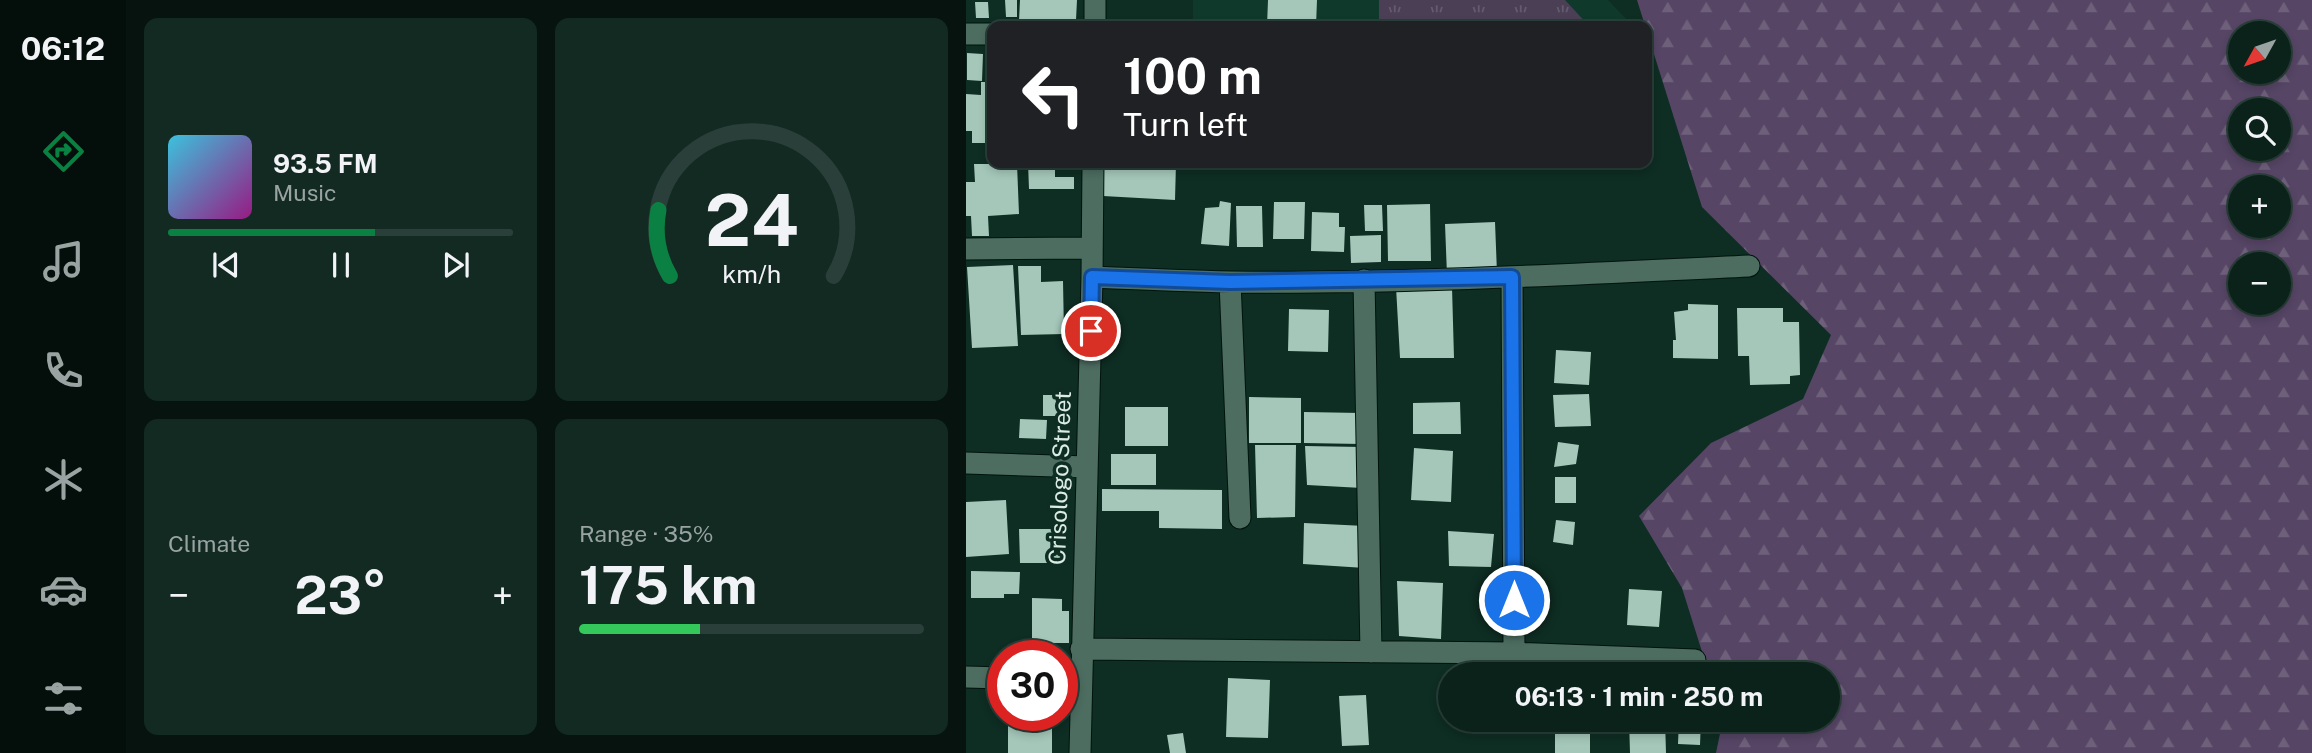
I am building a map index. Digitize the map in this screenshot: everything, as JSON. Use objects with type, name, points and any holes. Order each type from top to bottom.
[{"type":"street","points":[[1094,21],[1095,0]]},
{"type":"street","points":[[966,34],[987,34]]},
{"type":"street","name":"Crisologo Street","points":[[1078,659],[1081,649],[1087,467],[1093,168]]},
{"type":"street","points":[[966,249],[1092,248]]},
{"type":"street","points":[[1092,277],[1230,282],[1364,280],[1512,277],[1749,266]]},
{"type":"street","points":[[1512,277],[1514,653]]},
{"type":"street","points":[[1364,280],[1371,652]]},
{"type":"street","points":[[1230,282],[1240,518]]},
{"type":"street","points":[[966,463],[1087,467]]},
{"type":"street","points":[[1081,649],[1514,653],[1695,660]]},
{"type":"street","points":[[966,677],[987,678]]},
{"type":"street","name":"Crisologo Street","points":[[1078,731],[1080,753]]},
{"type":"shaded area","points":[[1193,0],[1608,0],[1628,21],[1193,21]]},
{"type":"green space","points":[[1379,0],[1565,0],[1584,21],[1379,21]]},
{"type":"green space","points":[[1637,0],[2312,0],[2312,753],[1716,753],[1720,732],[1840,732],[1840,662],[1705,662],[1682,588],[1639,516],[1711,443],[1803,399],[1831,335],[1702,207],[1652,48],[1652,21],[1644,21]]},
{"type":"building","points":[[1005,0],[1017,0],[1017,17],[1006,17]]},
{"type":"building","points":[[1020,0],[1077,0],[1076,20],[1019,21]]},
{"type":"building","points":[[1268,0],[1317,0],[1316,21],[1267,21]]},
{"type":"building","points":[[975,2],[988,2],[989,18],[976,18]]},
{"type":"building","points":[[967,53],[983,54],[982,81],[967,80]]},
{"type":"building","points":[[981,82],[987,82],[987,143],[972,143],[972,131],[966,131],[966,94],[981,95]]},
{"type":"building","points":[[974,164],[987,164],[987,168],[1017,168],[1019,214],[988,216],[989,236],[972,236],[971,216],[966,216],[966,182],[975,182]]},
{"type":"building","points":[[1028,168],[1055,168],[1055,177],[1074,177],[1074,189],[1029,189]]},
{"type":"building","points":[[1104,168],[1176,168],[1175,200],[1103,196]]},
{"type":"building","points":[[1220,201],[1231,203],[1229,246],[1201,244],[1205,208],[1219,207]]},
{"type":"building","points":[[1274,202],[1305,202],[1304,239],[1273,239]]},
{"type":"building","points":[[1430,204],[1431,261],[1388,261],[1387,205]]},
{"type":"building","points":[[1364,205],[1382,205],[1383,231],[1365,231]]},
{"type":"building","points":[[1236,206],[1262,206],[1263,247],[1237,247]]},
{"type":"building","points":[[1312,212],[1339,213],[1339,227],[1345,227],[1344,252],[1311,251]]},
{"type":"building","points":[[1495,222],[1497,273],[1447,275],[1445,224]]},
{"type":"building","points":[[1381,235],[1381,262],[1351,263],[1350,236]]},
{"type":"building","points":[[1013,265],[1018,346],[972,348],[967,267]]},
{"type":"building","points":[[1018,266],[1041,266],[1041,282],[1063,281],[1064,334],[1021,335]]},
{"type":"building","points":[[1396,287],[1452,287],[1454,358],[1400,358]]},
{"type":"building","points":[[1688,304],[1718,305],[1718,359],[1673,358],[1673,340],[1676,340],[1674,312],[1688,310]]},
{"type":"building","points":[[1737,308],[1783,308],[1783,322],[1799,322],[1800,375],[1790,376],[1790,384],[1750,385],[1749,356],[1738,356]]},
{"type":"building","points":[[1289,309],[1329,310],[1328,352],[1288,351]]},
{"type":"building","points":[[1556,350],[1591,352],[1589,385],[1554,383]]},
{"type":"building","points":[[1589,394],[1591,426],[1555,427],[1553,395]]},
{"type":"building","points":[[1043,395],[1062,395],[1062,416],[1043,416]]},
{"type":"building","points":[[1249,397],[1301,398],[1301,443],[1249,443]]},
{"type":"building","points":[[1460,402],[1461,434],[1413,434],[1413,403]]},
{"type":"building","points":[[1125,407],[1168,407],[1168,446],[1125,446]]},
{"type":"building","points":[[1304,412],[1361,413],[1361,444],[1304,443]]},
{"type":"building","points":[[1020,419],[1047,420],[1046,439],[1019,438]]},
{"type":"building","points":[[1558,442],[1579,445],[1576,464],[1554,467]]},
{"type":"building","points":[[1255,445],[1296,445],[1295,517],[1257,518]]},
{"type":"building","points":[[1305,446],[1362,447],[1362,488],[1307,485]]},
{"type":"building","points":[[1414,448],[1453,451],[1451,502],[1411,500]]},
{"type":"building","points":[[1111,454],[1156,454],[1156,485],[1111,485]]},
{"type":"building","points":[[1555,477],[1576,477],[1576,503],[1555,503]]},
{"type":"building","points":[[1102,489],[1222,490],[1222,529],[1159,528],[1159,511],[1102,511]]},
{"type":"building","points":[[1006,500],[1009,554],[966,557],[966,502]]},
{"type":"building","points":[[1556,520],[1575,522],[1573,545],[1553,542]]},
{"type":"building","points":[[1304,523],[1365,526],[1365,568],[1303,564]]},
{"type":"building","points":[[1019,529],[1061,529],[1061,563],[1020,563]]},
{"type":"building","points":[[1448,531],[1494,534],[1491,567],[1449,566]]},
{"type":"building","points":[[971,571],[1020,572],[1019,594],[1004,594],[1004,598],[971,598]]},
{"type":"building","points":[[1397,581],[1443,583],[1441,639],[1399,636]]},
{"type":"building","points":[[1629,589],[1662,591],[1659,627],[1627,625]]},
{"type":"building","points":[[1032,598],[1062,599],[1062,611],[1069,611],[1069,640],[1032,640]]},
{"type":"building","points":[[1228,678],[1270,680],[1268,738],[1226,737]]},
{"type":"building","points":[[1366,695],[1369,745],[1342,746],[1339,696]]},
{"type":"building","points":[[1008,731],[1052,731],[1052,753],[1008,753]]},
{"type":"building","points":[[1555,732],[1590,732],[1590,753],[1555,753]]},
{"type":"building","points":[[1629,732],[1665,732],[1666,753],[1630,753]]},
{"type":"building","points":[[1678,732],[1700,732],[1700,745],[1678,744]]},
{"type":"building","points":[[1183,733],[1186,753],[1170,753],[1167,735]]},
{"type":"route","points":[[1091,331],[1092,277],[1230,282],[1512,277],[1514,600]]}]
